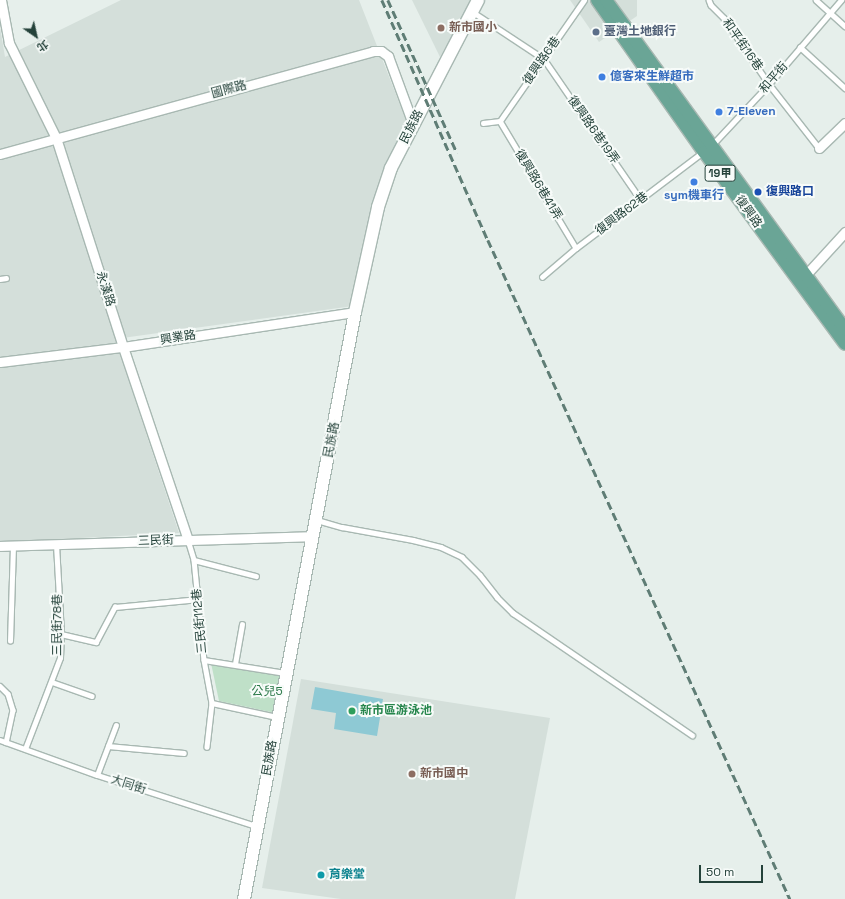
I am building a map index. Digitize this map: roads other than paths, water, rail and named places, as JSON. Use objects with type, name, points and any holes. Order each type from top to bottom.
[{"type":"main road","name":"復興路","points":[[597,0],[803,279],[845,344]]},
{"type":"main road","name":"復興路","points":[[606,0],[708,149]]},
{"type":"main road","name":"復興路","points":[[803,279],[845,329]]},
{"type":"street","name":"永漢路","points":[[2,0],[9,43],[56,138],[123,347],[188,540]]},
{"type":"street","name":"民族路","points":[[244,899],[355,312],[378,207],[391,168],[478,0]]},
{"type":"street","name":"國際路","points":[[0,154],[378,50],[385,53],[391,63],[413,124]]},
{"type":"street","points":[[820,148],[845,123]]},
{"type":"street","points":[[803,279],[845,232]]},
{"type":"street","name":"興業路","points":[[0,362],[123,347],[355,312]]},
{"type":"street","name":"三民街","points":[[0,546],[313,536]]},
{"type":"lane","name":"復興路6巷","points":[[500,122],[584,0]]},
{"type":"lane","name":"和平街16巷","points":[[709,0],[711,5],[724,18],[770,84],[820,148]]},
{"type":"lane","points":[[816,0],[845,26]]},
{"type":"lane","name":"和平街","points":[[708,149],[770,84],[841,0]]},
{"type":"lane","points":[[472,11],[544,59]]},
{"type":"lane","points":[[800,47],[845,88]]},
{"type":"lane","name":"復興路6巷19弄","points":[[544,59],[642,200]]},
{"type":"lane","points":[[482,123],[500,122]]},
{"type":"lane","name":"復興路6巷41弄","points":[[500,122],[576,248]]},
{"type":"lane","name":"復興路62巷","points":[[542,278],[576,248],[708,149]]},
{"type":"lane","points":[[0,279],[6,278]]},
{"type":"lane","points":[[316,519],[342,527],[413,540],[441,547],[462,557],[513,613],[692,735]]},
{"type":"lane","name":"三民街112巷","points":[[188,540],[194,560],[204,660],[212,703],[207,746]]},
{"type":"lane","name":"三民街78巷","points":[[25,749],[60,658],[61,634],[56,544]]},
{"type":"lane","points":[[10,641],[13,546]]},
{"type":"lane","points":[[194,560],[256,576]]},
{"type":"lane","points":[[61,634],[96,642],[115,607],[199,599]]},
{"type":"lane","points":[[235,664],[242,625]]},
{"type":"lane","points":[[204,660],[286,673]]},
{"type":"lane","points":[[52,682],[92,696]]},
{"type":"lane","points":[[0,686],[8,694],[13,710],[6,742]]},
{"type":"lane","points":[[212,703],[278,717]]},
{"type":"lane","points":[[97,774],[116,725]]},
{"type":"lane","name":"大同街","points":[[0,740],[97,774],[258,826]]},
{"type":"lane","points":[[108,746],[184,753]]},
{"type":"water","name":"新市區游泳池","points":[[315,687],[383,699],[377,736],[334,729],[336,713],[311,709]]},
{"type":"railway","points":[[382,0],[488,240],[790,899]]},
{"type":"railway","points":[[388,0],[457,153]]},
{"type":"place","name":"新市國小","points":[[441,28]]},
{"type":"place","name":"臺灣土地銀行","points":[[596,32]]},
{"type":"place","name":"億客來生鮮超市","points":[[602,77]]},
{"type":"place","name":"7-Eleven","points":[[719,112]]},
{"type":"place","name":"sym機車行","points":[[694,182]]},
{"type":"place","name":"復興路口","points":[[758,192]]},
{"type":"place","name":"新市區游泳池","points":[[352,711]]},
{"type":"place","name":"新市國中","points":[[412,774]]},
{"type":"place","name":"育樂堂","points":[[321,875]]},
{"type":"park label","name":"公兒5","points":[[267,692]]}]
